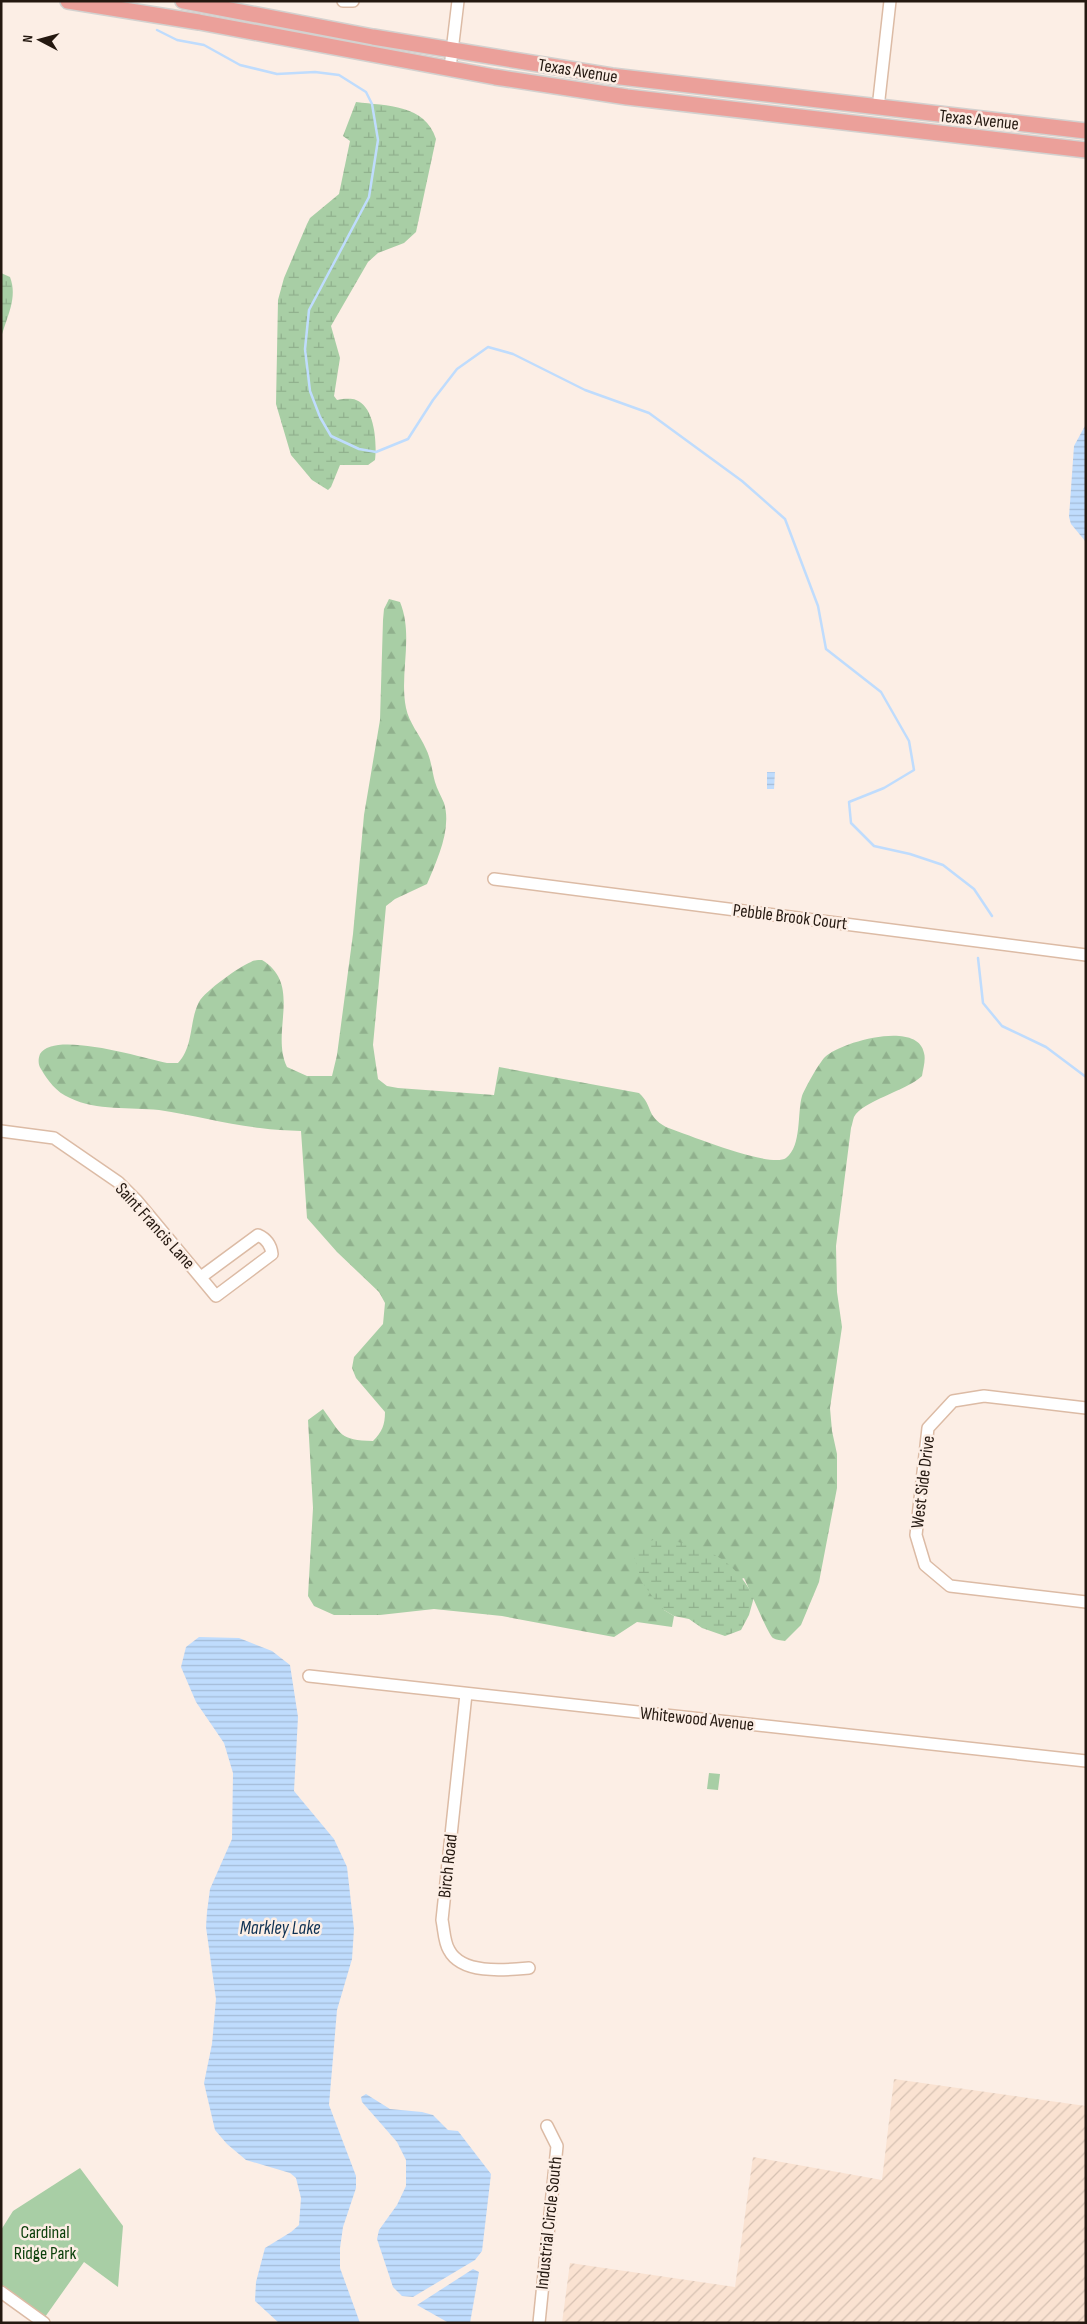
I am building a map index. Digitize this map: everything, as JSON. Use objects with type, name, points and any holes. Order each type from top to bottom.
[{"type":"main road","name":"Texas Avenue","points":[[68,1],[627,97],[1086,150]]},
{"type":"main road","name":"Texas Avenue","points":[[183,1],[452,50],[612,76],[1086,131]]},
{"type":"street","points":[[343,1],[353,1]]},
{"type":"street","points":[[450,68],[458,1]]},
{"type":"street","points":[[878,108],[890,1]]},
{"type":"street","name":"Pebble Brook Court","points":[[494,879],[1086,955]]},
{"type":"street","name":"Saint Francis Lane","points":[[1,1131],[54,1138],[118,1182],[137,1201],[216,1296],[272,1254],[271,1247],[265,1238],[258,1235],[201,1277]]},
{"type":"street","name":"West Side Drive","points":[[1086,1408],[984,1396],[953,1402],[928,1428],[916,1535],[925,1565],[950,1586],[1086,1602]]},
{"type":"street","name":"Whitewood Avenue","points":[[309,1676],[1086,1761]]},
{"type":"street","name":"Birch Road","points":[[466,1694],[442,1920],[449,1951],[465,1965],[493,1971],[529,1968]]},
{"type":"street","name":"Industrial Circle South","points":[[539,2323],[558,2146],[546,2126]]},
{"type":"street","points":[[1,2292],[44,2323]]},
{"type":"shaded area","points":[[894,2079],[1086,2106],[1086,2323],[562,2323],[570,2263],[735,2287],[753,2157],[882,2180]]},
{"type":"green space","points":[[356,102],[392,106],[414,113],[431,128],[436,139],[416,232],[404,243],[378,253],[368,262],[331,326],[340,358],[334,396],[337,400],[356,400],[367,410],[375,435],[376,453],[375,460],[368,465],[340,465],[328,490],[312,480],[291,455],[276,404],[278,300],[284,278],[310,218],[339,194],[350,141],[343,136]]},
{"type":"green space","points":[[1,273],[10,277],[13,292],[11,307],[1,338]]},
{"type":"green space","points":[[389,599],[400,602],[404,615],[406,642],[404,695],[406,708],[429,757],[436,785],[444,803],[446,823],[442,844],[427,884],[395,899],[386,906],[373,1045],[378,1079],[387,1086],[398,1088],[494,1095],[499,1067],[639,1093],[644,1098],[655,1119],[666,1127],[747,1155],[777,1160],[786,1158],[795,1146],[802,1096],[819,1064],[825,1057],[846,1045],[862,1040],[894,1036],[908,1038],[919,1043],[924,1053],[925,1062],[922,1076],[859,1111],[854,1117],[851,1128],[836,1246],[837,1292],[842,1327],[830,1408],[837,1454],[837,1488],[819,1582],[801,1625],[785,1641],[774,1639],[771,1635],[744,1578],[664,1610],[674,1616],[672,1627],[637,1622],[614,1637],[502,1616],[434,1609],[380,1615],[334,1615],[314,1606],[308,1596],[313,1508],[308,1420],[323,1409],[338,1430],[347,1437],[373,1441],[379,1434],[384,1425],[385,1412],[356,1378],[352,1368],[354,1357],[383,1324],[385,1303],[379,1292],[337,1252],[307,1218],[301,1131],[247,1126],[159,1110],[91,1105],[61,1093],[50,1082],[39,1066],[40,1054],[48,1047],[62,1045],[100,1048],[167,1063],[178,1063],[187,1049],[196,1009],[203,997],[239,968],[254,961],[262,960],[274,970],[281,982],[284,1010],[282,1039],[287,1067],[307,1076],[332,1076],[337,1055],[353,934],[364,815],[380,720],[383,620],[384,609]]},
{"type":"green space","points":[[661,1538],[704,1550],[716,1556],[736,1571],[754,1597],[749,1615],[741,1630],[725,1636],[702,1628],[689,1619],[674,1616],[657,1603],[642,1582],[634,1557],[638,1544]]},
{"type":"green space","points":[[709,1773],[720,1774],[718,1790],[707,1789]]},
{"type":"green space","name":"Cardinal Ridge Park","points":[[80,2168],[123,2226],[118,2287],[84,2262],[45,2317],[1,2285],[1,2230],[13,2211]]},
{"type":"water","points":[[1086,424],[1086,542],[1071,524],[1069,517],[1074,446]]},
{"type":"water","points":[[767,772],[775,772],[774,789],[767,789]]},
{"type":"water","name":"Markley Lake","points":[[199,1637],[239,1638],[272,1651],[290,1665],[298,1717],[294,1791],[334,1839],[347,1867],[354,1929],[352,1959],[337,2010],[329,2105],[356,2176],[356,2188],[343,2227],[340,2268],[360,2323],[279,2323],[255,2301],[256,2282],[265,2248],[299,2225],[301,2198],[296,2178],[290,2173],[246,2160],[227,2144],[215,2130],[204,2083],[212,2044],[216,1999],[206,1927],[207,1912],[210,1889],[232,1839],[233,1773],[224,1743],[196,1702],[181,1667],[186,1647]]},
{"type":"water","points":[[366,2094],[390,2109],[433,2115],[448,2130],[458,2131],[491,2174],[482,2251],[475,2260],[413,2297],[402,2296],[393,2287],[377,2239],[379,2230],[397,2205],[406,2186],[406,2160],[397,2142],[362,2102],[361,2097]]},
{"type":"water","points":[[473,2269],[479,2272],[470,2323],[449,2323],[417,2305]]},
{"type":"waterway","points":[[157,30],[177,40],[204,45],[240,65],[277,74],[315,72],[339,75],[366,92],[372,104],[378,140],[369,197],[309,310],[305,349],[310,391],[320,417],[331,436],[359,449],[376,452],[408,439],[433,400],[457,369],[488,347],[513,354],[585,390],[649,413],[742,481],[785,519],[818,606],[826,649],[881,692],[909,741],[914,770],[884,788],[849,802],[851,823],[874,846],[910,854],[943,865],[974,889],[992,916]]},
{"type":"waterway","points":[[978,958],[983,1003],[1002,1026],[1046,1047],[1086,1077]]}]
